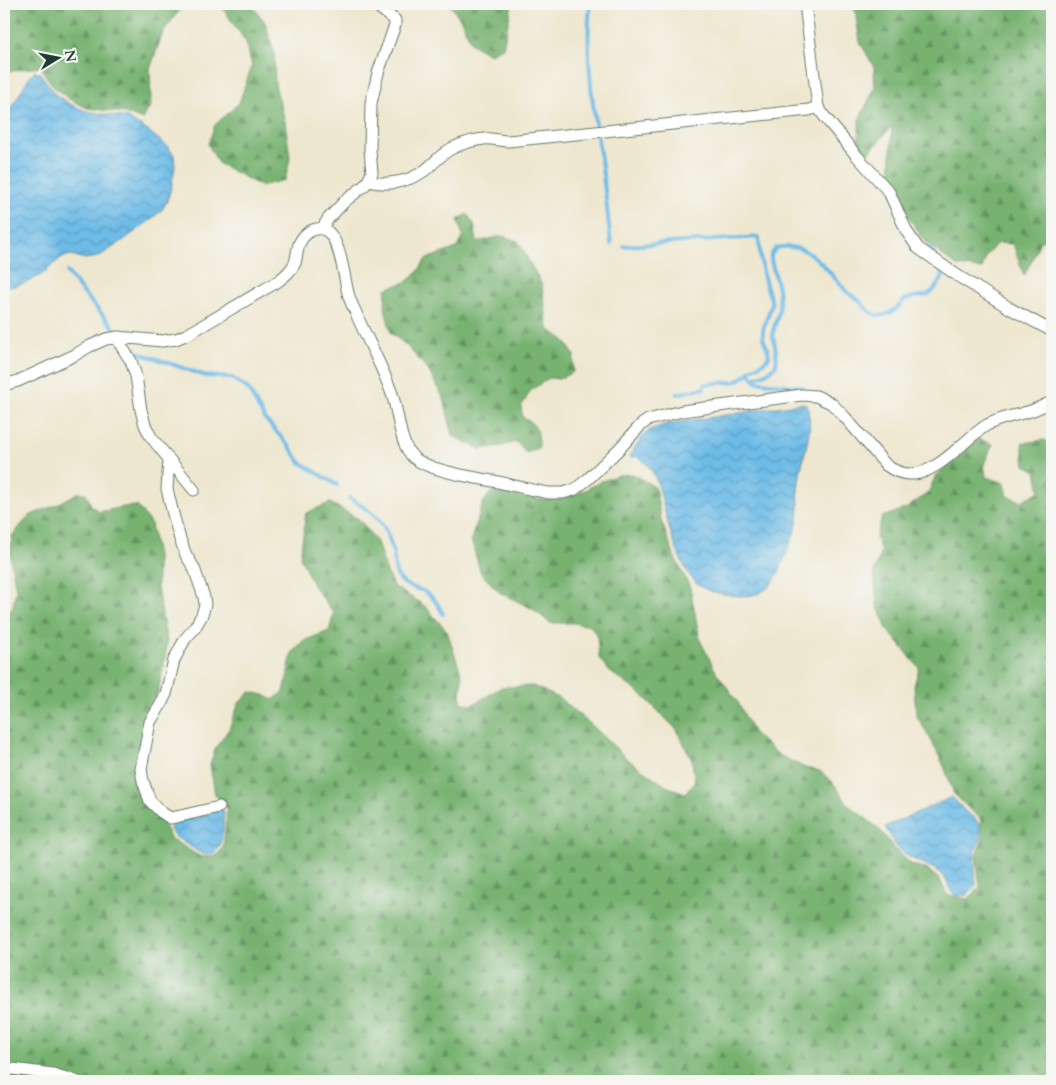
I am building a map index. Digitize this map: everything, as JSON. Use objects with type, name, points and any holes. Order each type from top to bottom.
[{"type":"street","points":[[322,229],[328,219],[344,202],[364,186],[372,173],[370,141],[371,103],[378,73],[395,25],[395,20],[374,4]]},
{"type":"street","points":[[805,4],[818,107],[889,192],[908,232],[918,248],[1011,309],[1052,331]]},
{"type":"street","points":[[368,181],[383,184],[409,178],[424,171],[452,148],[486,138],[508,141],[809,110],[818,107]]},
{"type":"street","points":[[4,385],[18,381],[106,339],[118,337],[162,341],[176,339],[188,334],[282,278],[294,263],[299,243],[305,234],[314,229],[322,229],[328,231],[335,240],[348,296],[392,395],[406,448],[416,459],[452,473],[549,494],[563,493],[574,490],[588,479],[648,420],[682,411],[802,395],[816,396],[831,403],[892,470],[916,474],[940,464],[986,426],[1052,402]]},
{"type":"street","points":[[118,337],[120,344],[131,361],[136,376],[141,410],[151,437],[194,490]]},
{"type":"street","points":[[169,459],[167,489],[173,514],[186,555],[194,568],[205,605],[202,615],[194,629],[185,639],[174,660],[166,694],[150,722],[141,769],[150,801],[170,818],[219,807]]},
{"type":"street","points":[[205,605],[209,609],[210,620]]},
{"type":"street","points":[[4,1068],[52,1074],[76,1081]]},
{"type":"green space","points":[[4,4],[190,4],[182,7],[163,32],[150,69],[151,105],[142,120],[125,113],[87,108],[69,99],[53,86],[40,67],[4,73]]},
{"type":"green space","points":[[220,4],[251,4],[265,22],[274,53],[275,85],[285,121],[290,158],[285,180],[261,186],[218,163],[208,144],[215,125],[239,103],[252,66],[246,42]]},
{"type":"green space","points":[[449,4],[512,4],[503,48],[490,54],[472,44],[460,18]]},
{"type":"green space","points":[[854,4],[1052,4],[1052,238],[1040,241],[1024,276],[1013,244],[997,243],[986,256],[982,269],[957,266],[925,242],[902,207],[890,181],[892,126],[862,161],[859,147],[859,120],[875,87],[874,67],[860,42]]},
{"type":"green space","points":[[467,214],[474,224],[477,242],[502,236],[518,241],[542,285],[548,329],[564,340],[574,355],[573,372],[559,379],[549,378],[531,390],[521,407],[523,418],[535,426],[539,438],[539,448],[526,453],[516,442],[480,449],[453,436],[444,399],[428,370],[407,346],[391,333],[385,308],[386,289],[406,282],[417,273],[426,259],[457,248],[463,236],[458,220]]},
{"type":"green space","points":[[978,439],[993,444],[984,464],[986,477],[1005,483],[1008,496],[1021,501],[1040,491],[1036,471],[1025,465],[1022,443],[1044,440],[1052,444],[1052,1081],[4,1081],[4,612],[13,607],[16,590],[10,556],[12,536],[29,516],[58,504],[77,493],[86,493],[91,505],[99,512],[137,506],[151,524],[157,557],[157,587],[167,643],[158,693],[147,715],[138,748],[138,776],[164,819],[165,828],[171,839],[201,857],[217,855],[223,848],[227,815],[226,808],[215,794],[210,765],[216,747],[229,729],[239,703],[250,692],[264,695],[273,700],[284,692],[292,653],[303,641],[329,631],[334,613],[314,587],[300,557],[306,513],[330,503],[359,519],[377,542],[393,586],[425,606],[447,631],[462,676],[461,702],[472,705],[502,687],[533,686],[559,698],[595,728],[627,759],[666,786],[685,793],[695,782],[692,760],[677,730],[641,694],[609,671],[599,658],[597,636],[591,626],[574,623],[550,623],[533,609],[499,592],[481,573],[471,540],[483,503],[492,491],[525,498],[549,500],[575,495],[618,475],[633,474],[655,487],[661,520],[675,558],[690,587],[700,640],[716,672],[737,701],[755,735],[779,755],[805,768],[820,771],[835,785],[849,806],[880,830],[896,850],[911,864],[928,870],[940,880],[947,895],[968,899],[980,887],[976,855],[983,838],[980,818],[954,794],[944,766],[916,715],[914,686],[919,668],[887,629],[877,605],[874,572],[881,552],[876,537],[882,517],[907,508],[928,493],[936,475]]},
{"type":"water","points":[[35,71],[40,73],[56,95],[70,104],[85,111],[127,118],[148,131],[167,146],[174,155],[175,167],[171,188],[162,210],[121,242],[98,257],[85,259],[70,255],[61,258],[41,275],[28,282],[4,287],[4,121],[29,77]]},
{"type":"water","points":[[806,404],[808,412],[809,430],[799,478],[797,525],[777,575],[764,591],[749,596],[714,592],[700,586],[687,571],[676,548],[655,477],[642,460],[636,456],[631,458],[629,456],[643,436],[651,429],[667,424]]},
{"type":"water","points":[[952,797],[966,812],[975,818],[980,826],[981,839],[974,852],[976,885],[967,895],[956,896],[951,892],[946,880],[937,870],[909,857],[896,846],[885,827]]},
{"type":"water","points":[[221,810],[224,811],[224,821],[220,845],[214,853],[202,854],[174,836],[170,829],[174,823]]},
{"type":"waterway","points":[[590,4],[589,62],[611,244]]},
{"type":"waterway","points":[[624,246],[759,237],[764,278],[772,303],[763,330],[763,338],[769,357],[749,371],[755,381],[802,387],[803,391]]},
{"type":"waterway","points":[[928,246],[934,253]]},
{"type":"waterway","points":[[754,378],[772,369],[777,361],[773,333],[778,313],[779,298],[771,260],[771,255],[776,248],[788,247],[809,253],[825,267],[847,292],[872,313],[882,316],[886,315],[901,304]]},
{"type":"waterway","points":[[903,301],[912,297],[930,294],[943,277],[940,266]]},
{"type":"waterway","points":[[67,272],[115,329]]},
{"type":"waterway","points":[[128,344],[137,352],[206,376],[232,378],[248,389],[264,418],[290,447],[300,462],[337,485]]},
{"type":"waterway","points":[[737,381],[748,374]]},
{"type":"waterway","points":[[705,384],[734,382]]},
{"type":"waterway","points":[[677,394],[704,388]]},
{"type":"waterway","points":[[349,498],[366,508],[383,526],[394,555],[396,573],[400,579],[406,584],[430,595],[443,614]]}]
